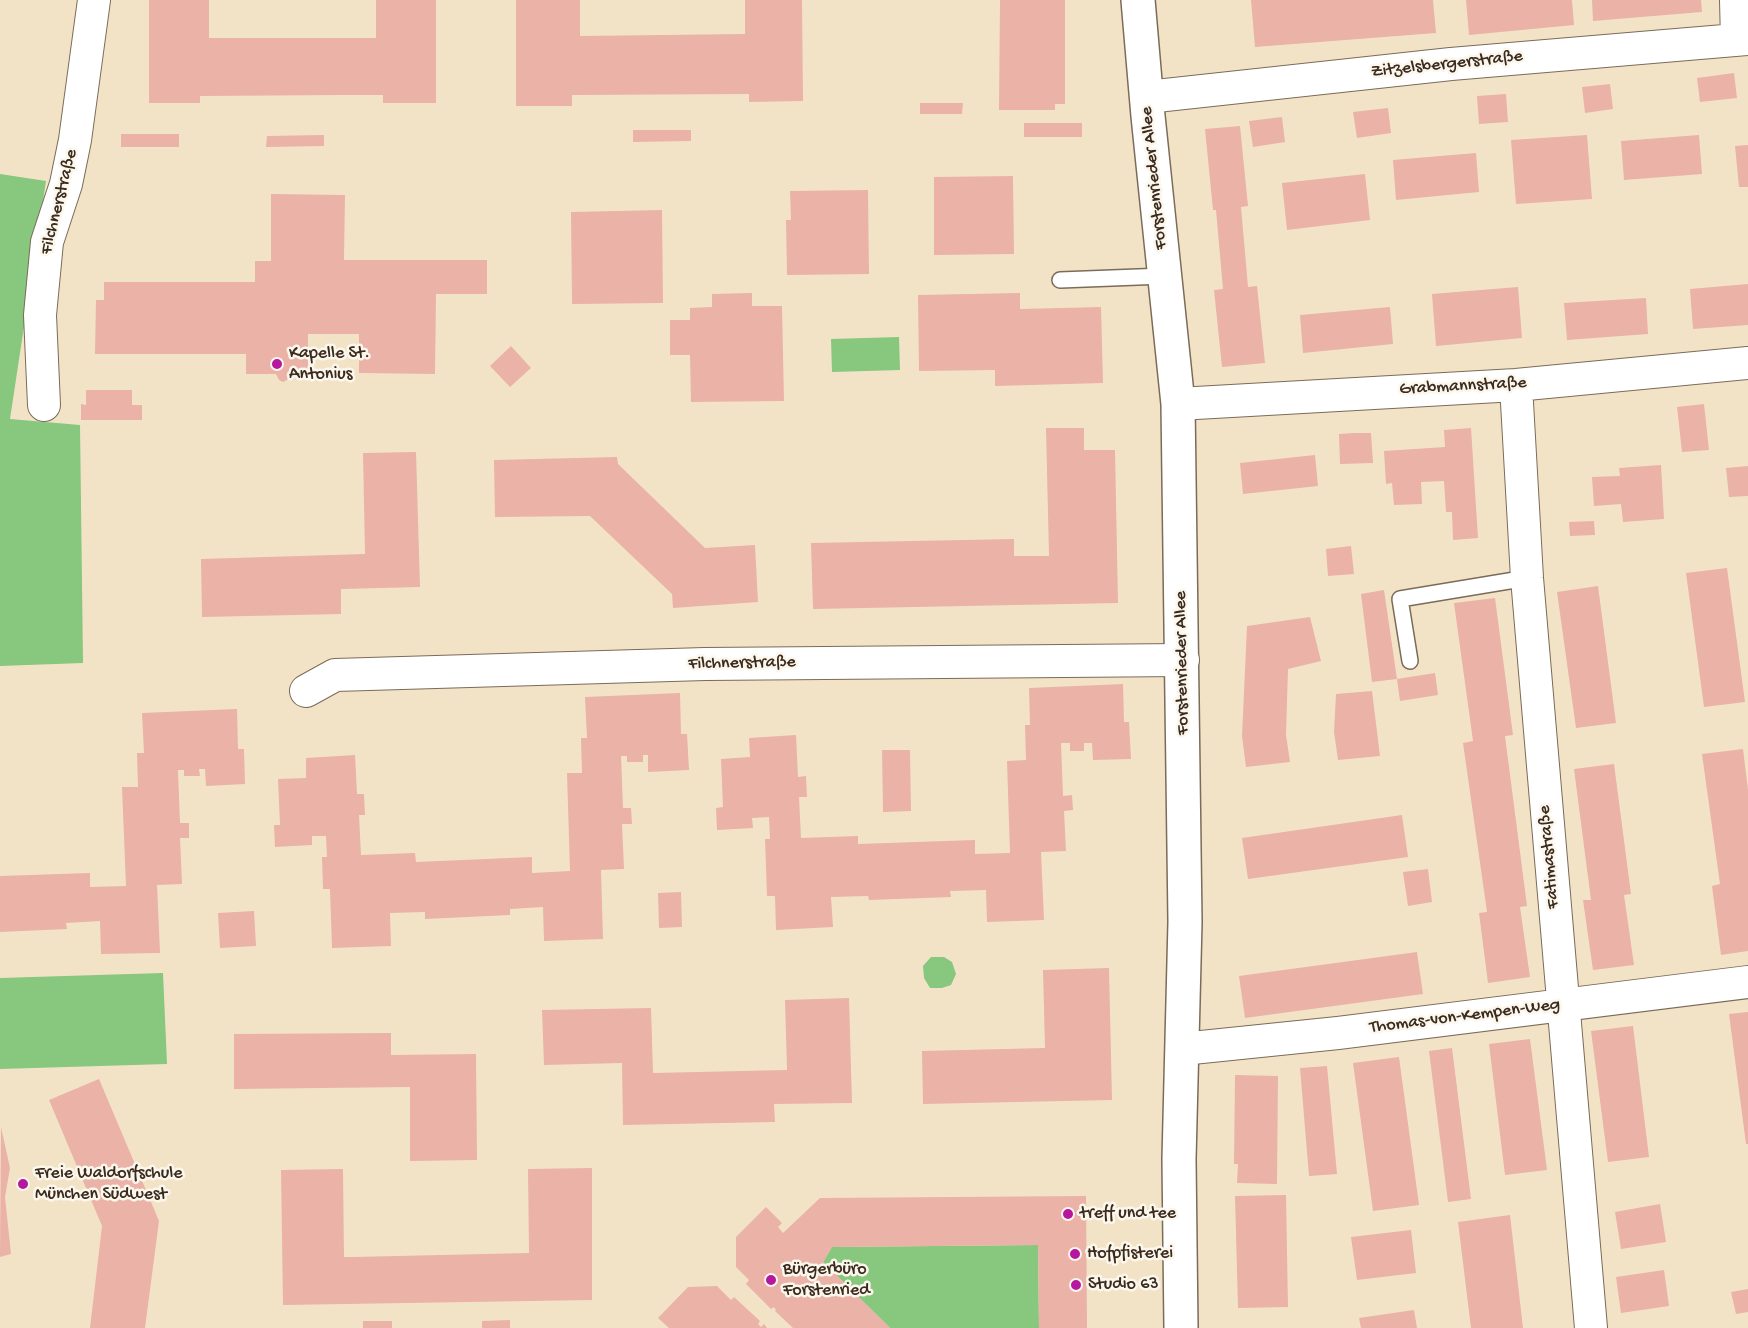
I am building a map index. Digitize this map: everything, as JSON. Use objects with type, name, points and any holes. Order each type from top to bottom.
[{"type":"street","name":"Filchnerstraße","points":[[44,405],[40,315],[47,242],[66,184],[76,134],[94,0]]},
{"type":"street","name":"Forstenrieder Allee","points":[[1138,0],[1178,404],[1185,922],[1179,1159],[1181,1328]]},
{"type":"street","points":[[1736,0],[1743,39]]},
{"type":"street","name":"Zitzelsbergerstraße","points":[[1147,97],[1451,64],[1743,39]]},
{"type":"street","name":"Grabmannstraße","points":[[1178,404],[1516,385],[1748,363]]},
{"type":"street","name":"Fatimastraße","points":[[1516,385],[1527,578],[1591,1328]]},
{"type":"street","name":"Filchnerstraße","points":[[306,691],[335,675],[705,664],[1183,660]]},
{"type":"street","name":"Thomas-von-Kempen-Weg","points":[[1182,1049],[1562,1006],[1748,982]]},
{"type":"lane","points":[[1060,280],[1164,276]]},
{"type":"lane","points":[[1410,661],[1400,599],[1527,578]]},
{"type":"green space","points":[[0,174],[46,181],[10,419],[80,425],[83,663],[0,666]]},
{"type":"green space","points":[[899,337],[900,370],[832,372],[831,339]]},
{"type":"green space","points":[[931,957],[944,957],[952,962],[956,974],[951,985],[930,988],[924,978],[923,966]]},
{"type":"green space","points":[[163,973],[167,1064],[0,1069],[0,978]]},
{"type":"green space","points":[[1038,1245],[1039,1328],[890,1328],[823,1262],[832,1247]]},
{"type":"building","points":[[149,0],[209,0],[209,38],[376,38],[376,0],[436,0],[436,103],[383,103],[383,95],[343,95],[200,96],[200,103],[149,103]]},
{"type":"building","points":[[516,0],[580,0],[580,36],[745,34],[745,0],[802,0],[803,101],[749,102],[749,94],[572,95],[572,106],[516,106]]},
{"type":"building","points":[[1000,0],[1065,0],[1065,104],[1055,104],[1055,110],[999,110]]},
{"type":"building","points":[[1251,0],[1433,0],[1436,33],[1255,47]]},
{"type":"building","points":[[1466,0],[1572,0],[1574,25],[1469,35]]},
{"type":"building","points":[[1592,0],[1701,0],[1702,12],[1593,21]]},
{"type":"building","points":[[1734,73],[1737,98],[1700,102],[1697,78]]},
{"type":"building","points":[[1610,84],[1613,109],[1585,113],[1582,87]]},
{"type":"building","points":[[1506,94],[1508,122],[1479,124],[1477,96]]},
{"type":"building","points":[[920,103],[963,103],[962,114],[920,114]]},
{"type":"building","points":[[1388,108],[1391,133],[1357,138],[1353,112]]},
{"type":"building","points":[[1282,117],[1285,142],[1253,147],[1249,121]]},
{"type":"building","points":[[1024,123],[1082,123],[1082,137],[1024,137]]},
{"type":"building","points":[[1240,126],[1248,206],[1241,207],[1248,287],[1257,286],[1265,363],[1222,367],[1214,290],[1223,289],[1216,210],[1213,210],[1205,129]]},
{"type":"building","points":[[633,130],[691,130],[691,141],[633,142]]},
{"type":"building","points":[[121,134],[179,134],[179,147],[121,147]]},
{"type":"building","points":[[324,135],[324,146],[266,147],[267,136]]},
{"type":"building","points":[[1587,135],[1592,199],[1516,204],[1511,140]]},
{"type":"building","points":[[1699,135],[1702,174],[1624,180],[1621,141]]},
{"type":"building","points":[[1748,145],[1748,187],[1739,187],[1735,146]]},
{"type":"building","points":[[1476,153],[1479,192],[1396,200],[1393,160]]},
{"type":"building","points":[[1365,174],[1370,220],[1287,230],[1282,183]]},
{"type":"building","points":[[1013,176],[1014,254],[934,255],[934,177]]},
{"type":"building","points":[[868,190],[869,274],[787,275],[786,220],[791,220],[790,191]]},
{"type":"building","points":[[271,194],[345,195],[344,260],[487,260],[487,294],[436,294],[435,374],[359,373],[359,334],[308,334],[308,374],[291,374],[283,382],[276,374],[246,374],[246,354],[95,354],[96,300],[104,300],[104,282],[255,282],[255,261],[271,261]]},
{"type":"building","points":[[662,210],[663,303],[572,304],[571,212]]},
{"type":"building","points":[[1748,284],[1748,325],[1693,329],[1690,289]]},
{"type":"building","points":[[1518,287],[1522,338],[1436,346],[1432,294]]},
{"type":"building","points":[[752,293],[752,306],[782,306],[784,401],[691,402],[690,355],[670,355],[670,320],[690,320],[690,308],[712,307],[712,294]]},
{"type":"building","points":[[1020,293],[1020,309],[1101,307],[1103,383],[995,386],[995,370],[919,371],[918,295]]},
{"type":"building","points":[[1646,298],[1648,334],[1567,340],[1564,303]]},
{"type":"building","points":[[1390,307],[1393,344],[1303,353],[1300,315]]},
{"type":"building","points":[[511,346],[531,368],[510,387],[490,366]]},
{"type":"building","points":[[86,390],[132,390],[132,405],[142,405],[142,420],[81,420],[81,404],[86,405]]},
{"type":"building","points":[[1704,404],[1709,450],[1682,452],[1677,407]]},
{"type":"building","points":[[1046,428],[1084,428],[1084,450],[1115,450],[1118,603],[813,609],[811,543],[1014,539],[1014,556],[1049,556]]},
{"type":"building","points":[[1471,428],[1478,538],[1453,540],[1452,512],[1446,512],[1444,481],[1421,482],[1422,504],[1394,505],[1392,483],[1386,484],[1384,451],[1445,447],[1444,430]]},
{"type":"building","points":[[1371,433],[1373,463],[1340,464],[1339,434]]},
{"type":"building","points":[[416,452],[420,587],[341,589],[341,614],[202,617],[201,559],[365,554],[363,453]]},
{"type":"building","points":[[1315,455],[1318,486],[1243,494],[1240,463]]},
{"type":"building","points":[[617,457],[618,464],[705,548],[755,545],[758,602],[673,608],[672,594],[590,516],[495,517],[494,460]]},
{"type":"building","points":[[1661,465],[1664,519],[1623,522],[1621,504],[1594,506],[1592,477],[1620,476],[1619,468]]},
{"type":"building","points":[[1748,466],[1748,496],[1729,497],[1726,468]]},
{"type":"building","points":[[1594,521],[1595,535],[1570,536],[1569,522]]},
{"type":"building","points":[[1351,546],[1354,574],[1328,576],[1326,549]]},
{"type":"building","points":[[1727,568],[1745,702],[1704,707],[1686,573]]},
{"type":"building","points":[[1598,586],[1616,723],[1576,728],[1557,592]]},
{"type":"building","points":[[1384,590],[1397,679],[1372,682],[1361,594]]},
{"type":"building","points":[[1495,598],[1513,735],[1505,736],[1527,906],[1520,907],[1530,977],[1488,983],[1479,913],[1487,912],[1463,743],[1473,741],[1454,603]]},
{"type":"building","points":[[1310,617],[1321,661],[1288,669],[1286,735],[1290,762],[1246,767],[1242,736],[1247,626]]},
{"type":"building","points":[[1435,673],[1438,695],[1400,701],[1397,679]]},
{"type":"building","points":[[1123,684],[1124,722],[1129,722],[1131,759],[1093,760],[1092,743],[1084,743],[1084,751],[1070,751],[1070,743],[1061,743],[1063,796],[1072,795],[1073,810],[1064,811],[1066,851],[1041,852],[1044,920],[987,922],[986,890],[950,891],[951,897],[869,900],[868,896],[831,897],[833,927],[776,930],[775,896],[767,896],[765,839],[770,839],[769,817],[752,818],[753,828],[717,830],[716,808],[723,807],[721,759],[750,757],[749,738],[796,735],[798,777],[806,776],[807,797],[799,797],[801,838],[858,836],[858,844],[975,840],[975,854],[1010,853],[1007,761],[1026,760],[1025,725],[1030,725],[1029,688]]},
{"type":"building","points":[[1372,691],[1380,756],[1338,760],[1334,732],[1336,694]]},
{"type":"building","points":[[680,693],[681,734],[687,734],[689,770],[648,772],[648,755],[643,755],[643,762],[627,762],[627,756],[621,756],[623,808],[631,808],[632,824],[622,824],[624,869],[601,870],[603,939],[544,941],[543,907],[510,909],[510,915],[425,919],[425,912],[390,913],[391,946],[332,948],[330,889],[323,889],[322,857],[327,857],[326,836],[312,836],[312,845],[275,847],[274,825],[280,825],[278,779],[306,778],[306,758],[355,755],[357,794],[364,794],[365,815],[359,815],[361,855],[415,853],[416,862],[532,857],[532,873],[570,871],[567,773],[582,773],[581,738],[587,738],[585,697]]},
{"type":"building","points":[[237,709],[238,749],[244,749],[245,784],[206,786],[205,769],[199,769],[200,776],[184,776],[184,770],[178,770],[180,823],[189,823],[189,838],[180,838],[182,884],[157,885],[160,953],[101,954],[100,921],[66,923],[67,929],[0,932],[0,876],[90,873],[90,887],[126,886],[122,787],[138,787],[137,753],[144,753],[142,713]]},
{"type":"building","points":[[1743,749],[1748,790],[1748,951],[1721,955],[1712,886],[1720,884],[1702,754]]},
{"type":"building","points":[[882,750],[910,750],[911,811],[883,812]]},
{"type":"building","points":[[1614,764],[1631,894],[1624,895],[1634,965],[1593,970],[1583,900],[1591,900],[1574,769]]},
{"type":"building","points":[[1402,815],[1408,857],[1248,879],[1242,838]]},
{"type":"building","points":[[1428,869],[1432,902],[1408,906],[1403,872]]},
{"type":"building","points":[[681,892],[682,927],[659,928],[658,893]]},
{"type":"building","points":[[254,911],[256,946],[220,948],[218,913]]},
{"type":"building","points":[[1417,952],[1423,994],[1245,1018],[1239,976]]},
{"type":"building","points":[[1109,968],[1112,1100],[923,1104],[922,1051],[1045,1048],[1043,970]]},
{"type":"building","points":[[849,998],[852,1103],[774,1104],[775,1122],[623,1125],[622,1063],[544,1065],[542,1010],[651,1008],[653,1073],[787,1070],[785,1000]]},
{"type":"building","points":[[1748,1012],[1748,1144],[1746,1144],[1729,1014]]},
{"type":"building","points":[[1633,1026],[1649,1157],[1608,1162],[1591,1031]]},
{"type":"building","points":[[391,1033],[391,1055],[476,1054],[477,1160],[410,1161],[410,1087],[234,1089],[234,1034]]},
{"type":"building","points":[[1530,1039],[1547,1170],[1505,1175],[1489,1044]]},
{"type":"building","points":[[1452,1048],[1471,1199],[1448,1202],[1429,1051]]},
{"type":"building","points":[[1399,1057],[1419,1205],[1373,1211],[1353,1063]]},
{"type":"building","points":[[1327,1066],[1337,1174],[1309,1176],[1300,1068]]},
{"type":"building","points":[[1235,1075],[1278,1076],[1277,1184],[1237,1183],[1238,1164],[1234,1164]]},
{"type":"building","points":[[99,1079],[159,1221],[145,1328],[90,1328],[102,1226],[49,1100]]},
{"type":"building","points":[[1,1127],[10,1168],[5,1197],[11,1254],[0,1257]]},
{"type":"building","points":[[592,1168],[592,1300],[283,1305],[281,1170],[343,1169],[344,1257],[353,1257],[529,1253],[528,1169]]},
{"type":"building","points":[[1286,1195],[1288,1307],[1238,1308],[1235,1196]]},
{"type":"building","points":[[1086,1196],[1087,1328],[1039,1328],[1038,1245],[832,1247],[823,1262],[890,1328],[793,1328],[775,1311],[774,1307],[771,1309],[746,1284],[749,1280],[736,1267],[736,1237],[766,1207],[782,1223],[778,1227],[783,1233],[820,1198]]},
{"type":"building","points":[[1660,1204],[1666,1242],[1621,1249],[1615,1212]]},
{"type":"building","points":[[1510,1215],[1523,1328],[1471,1328],[1458,1222]]},
{"type":"building","points":[[1411,1230],[1416,1273],[1357,1280],[1351,1237]]},
{"type":"building","points":[[1664,1270],[1669,1306],[1621,1313],[1616,1277]]},
{"type":"building","points":[[717,1286],[731,1300],[734,1297],[760,1321],[758,1324],[761,1327],[764,1324],[767,1328],[669,1328],[658,1318],[688,1287]]},
{"type":"building","points":[[1748,1289],[1748,1312],[1736,1314],[1731,1292]]},
{"type":"building","points":[[1414,1310],[1417,1328],[1361,1328],[1359,1318]]},
{"type":"building","points":[[510,1320],[510,1328],[482,1328],[482,1321]]},
{"type":"building","points":[[363,1321],[392,1321],[392,1328],[363,1328]]},
{"type":"place","name":"Kapelle St. Antonius","points":[[277,364]]},
{"type":"place","name":"Freie Waldorfschule München Südwest","points":[[23,1184]]},
{"type":"place","name":"treff und tee","points":[[1068,1214]]},
{"type":"place","name":"Hofpfisterei","points":[[1075,1254]]},
{"type":"place","name":"Bürgerbüro Forstenried","points":[[771,1280]]},
{"type":"place","name":"Studio 63","points":[[1076,1285]]}]
